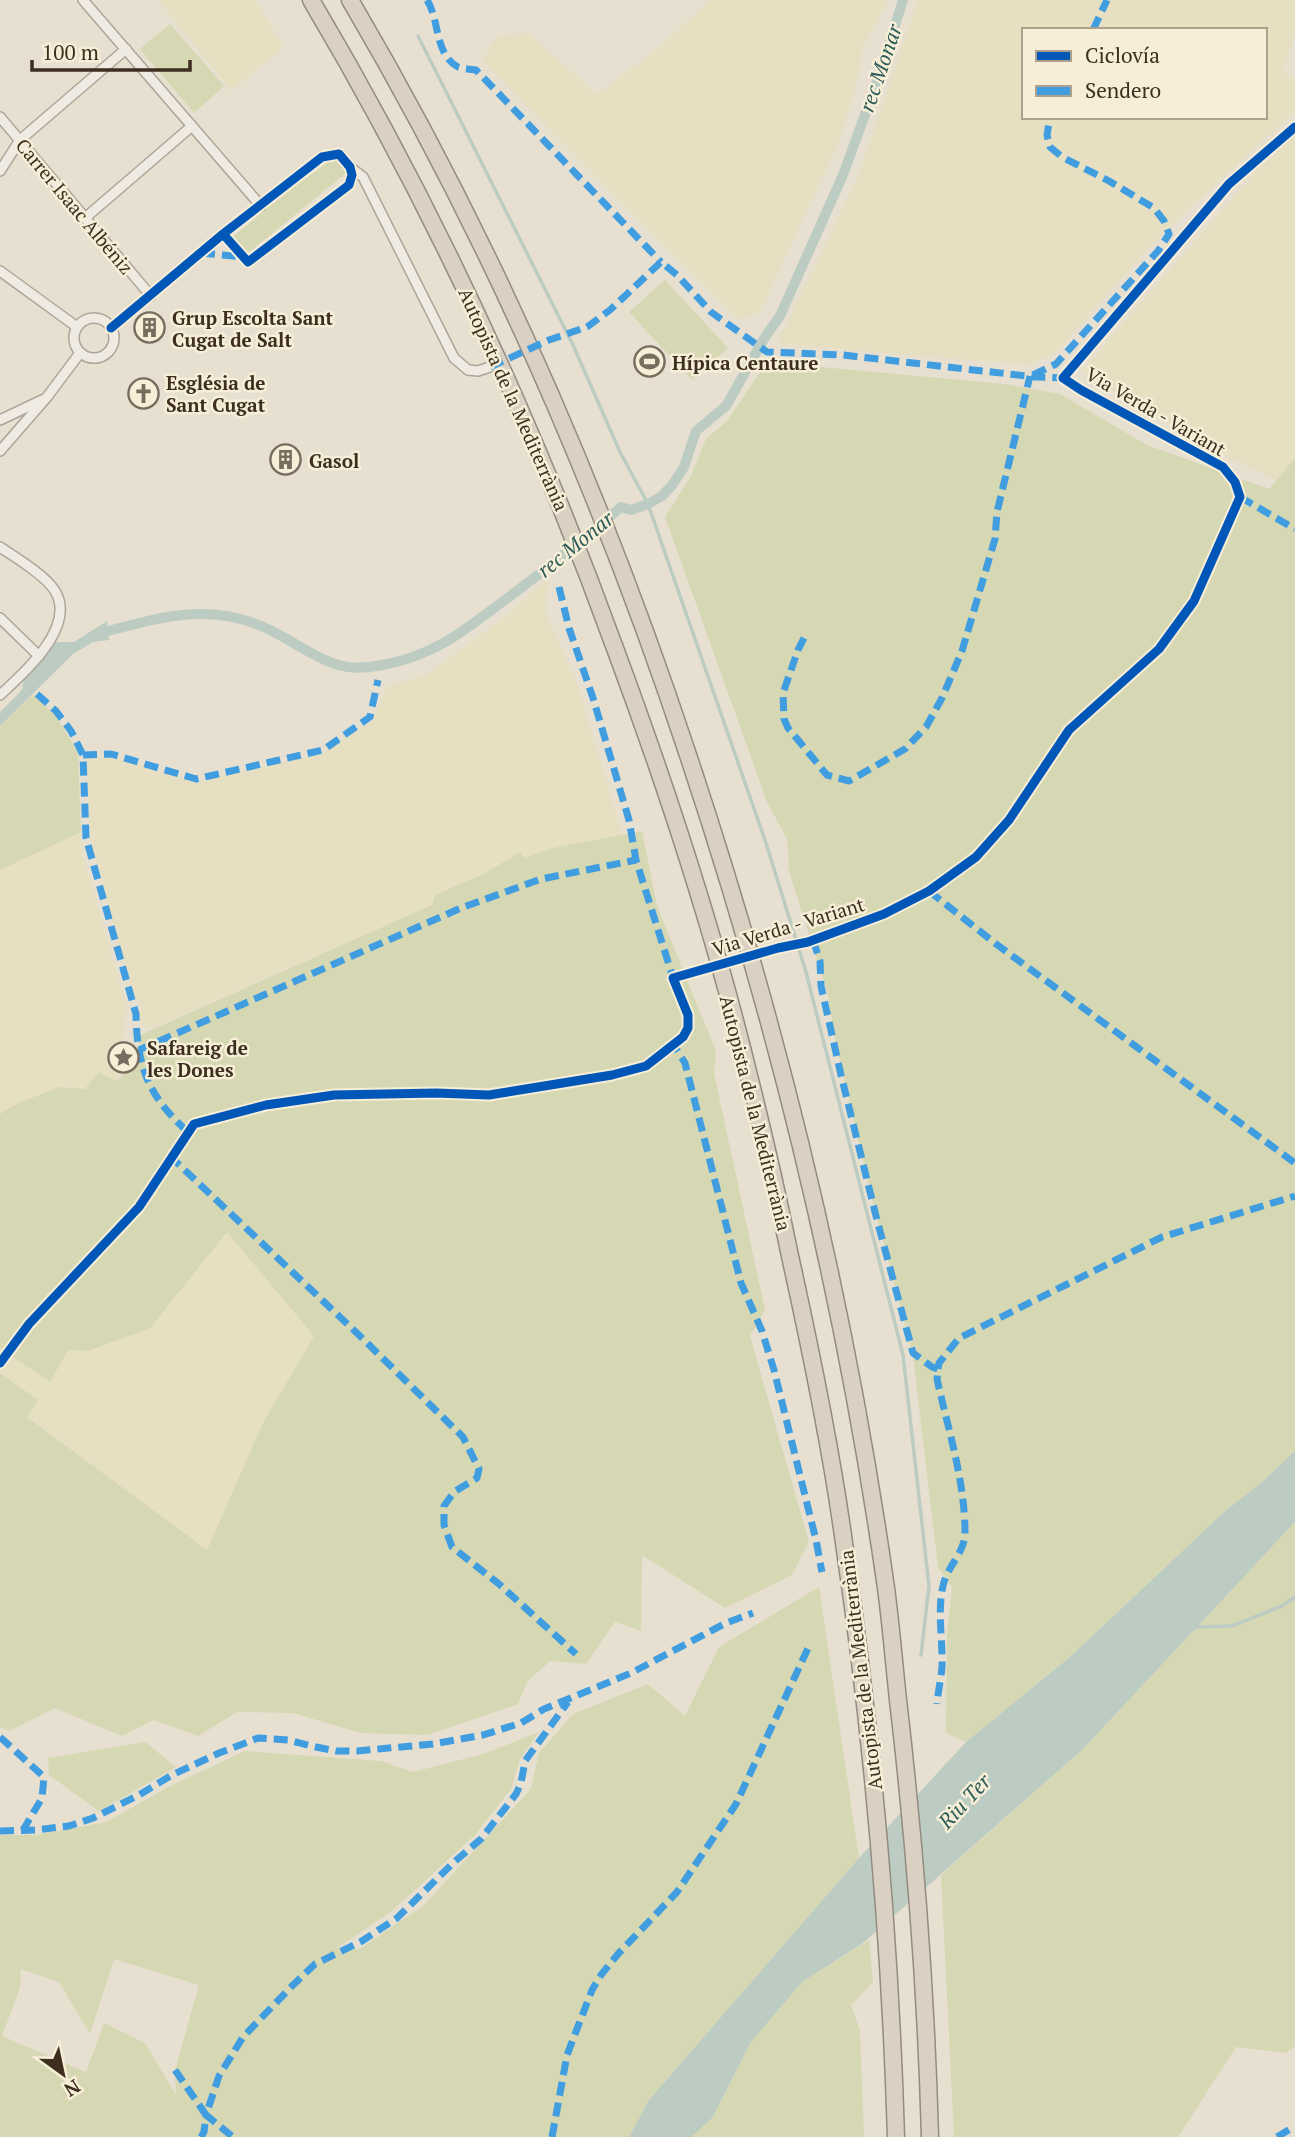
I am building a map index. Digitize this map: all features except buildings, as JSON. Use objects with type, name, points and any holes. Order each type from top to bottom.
[{"type":"highway","name":"Autopista de la Mediterrània","points":[[311,0],[412,181],[486,331],[565,513],[603,613],[678,830],[749,1075],[800,1297],[844,1542],[872,1767],[887,1943],[896,2137]]},
{"type":"highway","name":"Autopista de la Mediterrània","points":[[350,0],[462,206],[570,439],[630,589],[700,790],[784,1079],[834,1293],[886,1592],[914,1846],[930,2137]]},
{"type":"street","points":[[83,0],[261,206]]},
{"type":"street","points":[[0,171],[20,140],[126,49]]},
{"type":"street","name":"Carrer Isaac Albéniz","points":[[0,117],[150,296]]},
{"type":"street","points":[[85,218],[192,126]]},
{"type":"street","points":[[111,328],[322,156],[339,153],[350,167],[363,177],[454,358],[468,370],[478,371],[490,367]]},
{"type":"street","points":[[223,234],[248,262],[349,185],[352,175],[350,167]]},
{"type":"street","points":[[0,271],[77,327]]},
{"type":"street","points":[[94,319],[107,323],[111,328],[112,346],[103,355],[91,358],[80,353],[74,338],[77,327],[94,319]]},
{"type":"street","points":[[0,452],[80,353]]},
{"type":"street","points":[[0,420],[47,397]]},
{"type":"street","points":[[0,547],[40,576],[56,592],[60,610],[53,638],[0,695]]},
{"type":"street","points":[[0,618],[39,656]]},
{"type":"shaded area","points":[[158,0],[256,0],[284,47],[231,91]]},
{"type":"shaded area","points":[[710,0],[889,0],[862,49],[858,79],[840,140],[760,312],[738,320],[482,61],[496,37],[528,33],[597,94],[662,45]]},
{"type":"shaded area","points":[[918,0],[1295,0],[1295,37],[1282,71],[1295,78],[1295,111],[1154,242],[1056,352],[1031,365],[777,344],[858,176]]},
{"type":"shaded area","points":[[1295,136],[1295,458],[1276,480],[1214,450],[1081,371],[1258,169]]},
{"type":"shaded area","points":[[548,578],[546,612],[578,686],[623,836],[553,848],[523,858],[520,852],[484,874],[436,894],[432,905],[155,1027],[145,1029],[139,1017],[142,1005],[133,996],[90,839],[86,757],[111,756],[194,782],[322,754],[374,719],[386,687],[426,675],[502,619]]},
{"type":"shaded area","points":[[81,832],[81,847],[127,1008],[122,1045],[112,1051],[118,1076],[115,1081],[85,1089],[60,1087],[18,1103],[0,1114],[0,870]]},
{"type":"shaded area","points":[[227,1232],[314,1336],[263,1423],[207,1550],[27,1416],[38,1400],[0,1373],[0,1348],[50,1382],[68,1350],[88,1351],[201,1263]]},
{"type":"green space","points":[[170,24],[224,86],[194,113],[140,49]]},
{"type":"green space","points":[[339,154],[350,170],[243,257],[228,241],[291,189]]},
{"type":"green space","points":[[665,280],[728,348],[692,380],[629,312]]},
{"type":"green space","points":[[767,362],[1005,384],[1060,394],[1147,445],[1269,489],[1295,458],[1295,1451],[1260,1484],[1224,1512],[1071,1656],[966,1742],[946,1733],[947,1635],[952,1587],[938,1567],[913,1356],[870,1191],[836,1044],[827,991],[789,871],[787,839],[767,802],[665,517],[691,476],[706,439],[727,421]]},
{"type":"green space","points":[[33,695],[56,716],[78,753],[81,832],[0,870],[0,726]]},
{"type":"green space","points":[[642,831],[657,906],[716,1051],[714,1073],[765,1310],[750,1336],[809,1542],[792,1575],[725,1608],[642,1555],[641,1631],[615,1622],[586,1664],[550,1661],[527,1682],[518,1704],[428,1735],[361,1733],[293,1713],[237,1712],[198,1736],[154,1720],[122,1736],[55,1708],[10,1731],[0,1727],[0,1373],[38,1400],[27,1417],[207,1550],[263,1423],[314,1336],[227,1232],[150,1328],[88,1351],[68,1350],[50,1382],[0,1348],[0,1114],[18,1103],[60,1087],[85,1089],[99,1072],[115,1081],[138,1065],[140,1035],[432,905],[435,895],[484,874],[520,852],[524,858],[553,848]]},
{"type":"green space","points":[[1295,1522],[1295,2046],[1286,2053],[1236,2047],[1178,2137],[954,2137],[941,1875],[1083,1749]]},
{"type":"green space","points":[[819,1587],[859,1858],[649,2100],[629,2137],[0,2137],[0,1835],[37,1835],[106,1822],[174,1784],[245,1751],[381,1761],[413,1772],[483,1754],[539,1732],[520,1759],[511,1789],[475,1835],[392,1911],[337,1948],[360,1949],[424,1905],[531,1789],[539,1753],[573,1714],[648,1684],[685,1716],[719,1647]],"holes":[[[114,1959],[199,1985],[175,2070],[176,2095],[145,2043],[104,2023],[86,2072],[2,2036],[20,1988],[21,1969],[59,1982],[90,2034]]]},
{"type":"green space","points":[[145,1742],[176,1767],[99,1811],[49,1775],[48,1758]]},
{"type":"green space","points":[[869,1940],[873,1982],[851,2005],[860,2031],[864,2137],[691,2137],[712,2118],[751,2042],[802,1982]]},
{"type":"water","points":[[107,621],[109,640],[93,642],[73,654],[0,726],[0,712],[22,690],[24,678],[55,642],[74,642]]},
{"type":"water","name":"Riu Ter","points":[[1295,1451],[1295,1522],[1083,1749],[863,1943],[802,1982],[751,2042],[712,2118],[691,2137],[629,2137],[649,2100],[859,1858],[966,1742],[1071,1656],[1224,1512],[1260,1484]]},
{"type":"waterway","name":"rec Monar","points":[[97,634],[142,622],[206,614],[250,622],[339,665],[366,667],[398,661],[436,647],[466,628],[549,566],[621,507],[631,510],[662,496],[684,467],[696,431],[726,406],[780,316],[843,175],[903,0]]},
{"type":"waterway","points":[[418,36],[573,345],[620,452],[648,504],[766,843],[806,972],[903,1355],[929,1586],[921,1655]]},
{"type":"waterway","points":[[1195,1627],[1232,1626],[1282,1606],[1295,1597]]},
{"type":"marked path","points":[[427,0],[441,45],[450,61],[458,67],[476,70],[661,262]]},
{"type":"marked path","points":[[1094,28],[1107,0]]},
{"type":"marked path","points":[[1033,375],[1056,364],[1158,251],[1169,234],[1164,221],[1154,208],[1062,157],[1050,147],[1047,135],[1050,119]]},
{"type":"marked path","points":[[201,253],[243,257]]},
{"type":"marked path","points":[[490,367],[549,340],[587,327],[610,310],[661,262],[677,275],[711,312],[767,352],[843,355],[1063,378]]},
{"type":"marked path","points":[[804,638],[783,693],[784,719],[788,728],[827,775],[849,781],[905,749],[926,727],[962,651],[995,539],[997,512],[1030,376]]},
{"type":"marked path","points":[[1240,497],[1295,529]]},
{"type":"marked path","points":[[559,587],[569,628],[629,820],[636,860],[675,984]]},
{"type":"marked path","points":[[83,755],[111,754],[196,779],[323,750],[370,717],[378,680]]},
{"type":"marked path","points":[[37,694],[56,711],[71,731],[83,755],[86,838],[136,1014],[142,1065],[154,1093],[188,1132],[172,1158],[463,1437],[479,1469],[477,1478],[454,1492],[444,1506],[444,1525],[452,1547],[499,1584],[576,1654]]},
{"type":"marked path","points":[[139,1050],[461,908],[541,879],[636,860]]},
{"type":"marked path","points":[[929,891],[996,944],[1295,1163]]},
{"type":"marked path","points":[[813,940],[820,961],[821,986],[841,1075],[913,1353],[938,1369],[937,1379],[959,1475],[965,1533],[962,1547],[945,1579],[941,1596],[942,1667],[937,1704]]},
{"type":"marked path","points":[[679,1041],[674,1045],[685,1063],[741,1283],[762,1331],[774,1370],[822,1572]]},
{"type":"marked path","points":[[938,1369],[939,1363],[959,1338],[1162,1237],[1295,1196]]},
{"type":"marked path","points":[[0,1831],[69,1826],[93,1818],[172,1775],[258,1738],[288,1740],[336,1751],[357,1751],[433,1744],[483,1735],[521,1723],[544,1709],[631,1673],[726,1623],[753,1613]]},
{"type":"marked path","points":[[552,2137],[567,2055],[592,1990],[618,1954],[677,1892],[736,1804],[810,1644]]},
{"type":"marked path","points":[[175,2070],[206,2115],[219,2076],[243,2037],[293,1985],[315,1964],[362,1941],[397,1918],[481,1839],[516,1794],[525,1761],[568,1702]]},
{"type":"marked path","points":[[0,1737],[44,1777],[42,1798],[23,1830]]},
{"type":"marked path","points":[[201,2137],[206,2115],[233,2137]]},
{"type":"marked path","points":[[1277,2137],[1295,2126]]},
{"type":"cycle path","name":"Via Verda - Variant","points":[[0,1363],[29,1324],[139,1207],[194,1124],[266,1105],[334,1095],[489,1095],[612,1075],[646,1066],[683,1037],[688,1028],[688,1015],[673,978],[808,942],[884,914],[929,891],[976,857],[1009,820],[1069,730],[1159,649],[1194,601],[1240,497],[1235,482],[1223,467],[1063,378],[1229,184],[1295,127]]},
{"type":"cycle path","points":[[111,328],[223,234],[322,157],[339,154],[350,167],[352,175],[349,185],[248,262],[223,234]]},
{"type":"place","name":"Grup Escolta Sant Cugat de Salt","points":[[149,328]]},
{"type":"place","name":"Hípica Centaure","points":[[649,362]]},
{"type":"place","name":"Església de Sant Cugat","points":[[143,393]]},
{"type":"place","name":"Gasol","points":[[286,460]]},
{"type":"place","name":"Safareig de les Dones","points":[[124,1058]]}]
